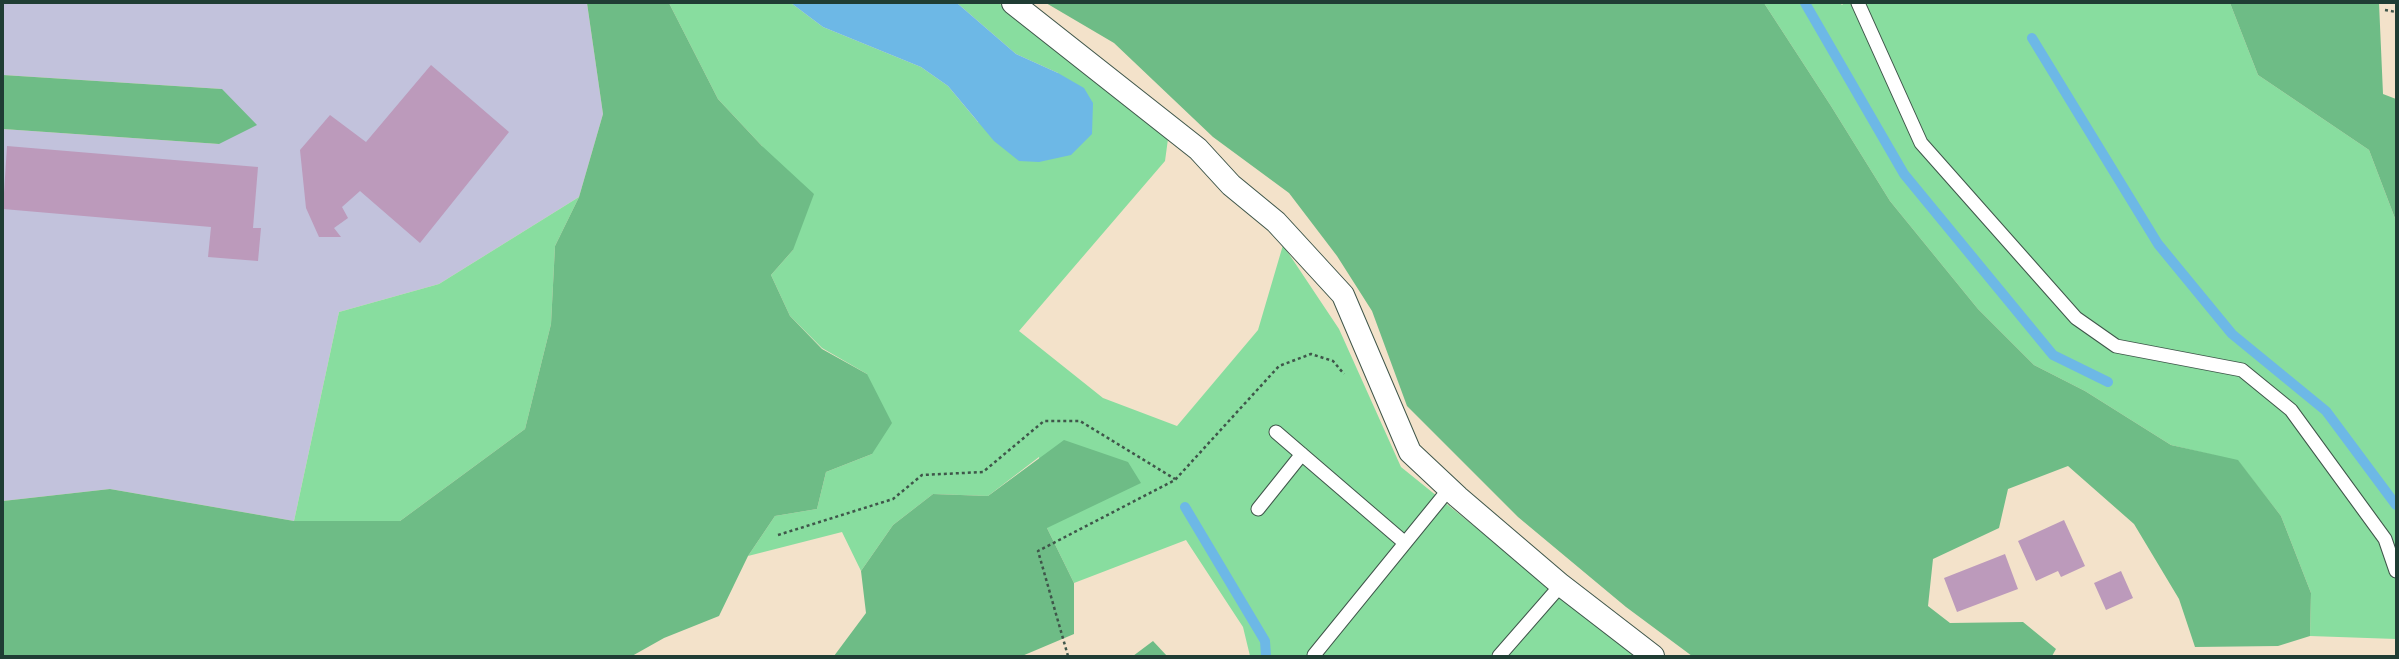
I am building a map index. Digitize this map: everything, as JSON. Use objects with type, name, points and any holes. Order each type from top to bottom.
[{"type":"street","points":[[1013,3],[1198,149],[1231,185],[1276,222],[1343,295],[1410,452],[1449,489],[1560,585],[1653,656]]},
{"type":"lane","points":[[1858,3],[1921,143],[2076,318],[2116,346],[2242,370],[2291,410],[2385,539],[2396,571]]},
{"type":"lane","points":[[1276,432],[1405,543]]},
{"type":"lane","points":[[1258,509],[1302,454]]},
{"type":"lane","points":[[1314,655],[1449,489]]},
{"type":"lane","points":[[1499,656],[1560,585]]},
{"type":"path","points":[[2385,10],[2396,12]]},
{"type":"path","points":[[1068,656],[1038,551],[1175,480],[1279,366],[1311,354],[1333,361],[1348,380]]},
{"type":"path","points":[[778,535],[893,499],[922,474],[983,472],[1044,421],[1080,421],[1175,480]]},
{"type":"shaded area","points":[[3,3],[587,3],[603,114],[579,197],[439,284],[339,312],[294,521],[110,489],[3,501],[3,129],[219,144],[222,89],[3,75]]},
{"type":"green space","points":[[587,3],[669,3],[718,99],[762,146],[814,194],[793,250],[771,275],[790,316],[822,349],[867,374],[892,423],[872,454],[826,472],[817,509],[775,516],[748,556],[719,616],[664,638],[632,656],[3,656],[3,501],[110,489],[294,521],[400,521],[525,429],[551,324],[555,246],[579,197],[603,114]]},
{"type":"green space","points":[[669,3],[791,3],[823,27],[921,67],[948,86],[978,122],[1058,73],[1016,54],[957,3],[999,3],[1168,139],[1165,161],[1019,331],[1103,398],[1177,426],[1258,330],[1283,245],[1339,329],[1401,467],[1635,656],[1250,656],[1243,627],[1186,540],[1074,583],[1047,528],[1039,457],[988,496],[933,494],[893,525],[861,571],[842,532],[748,556],[775,516],[817,509],[826,472],[872,454],[867,374],[822,348],[790,316],[771,275],[793,250],[762,146],[718,99]]},
{"type":"green space","points":[[1046,3],[1764,3],[1831,106],[1890,201],[1978,309],[2034,365],[2085,391],[2171,445],[2238,460],[2281,516],[2311,593],[2310,636],[2278,646],[2195,647],[2179,599],[2134,524],[2068,466],[2008,489],[1999,528],[1933,559],[1928,606],[1950,623],[2023,622],[2056,649],[2052,656],[1692,656],[1626,607],[1518,517],[1407,406],[1372,311],[1337,256],[1289,193],[1213,137],[1114,43]]},
{"type":"green space","points":[[1764,3],[1840,3],[1842,5],[1844,3],[2230,3],[2258,75],[2369,150],[2396,221],[2396,639],[2310,636],[2311,593],[2281,516],[2238,461],[2171,445],[2085,391],[2034,365],[1978,309],[1890,201],[1831,106]]},
{"type":"green space","points":[[2230,3],[2379,3],[2383,94],[2396,99],[2396,221],[2369,150],[2258,75]]},
{"type":"green space","points":[[3,75],[222,89],[257,125],[219,144],[3,129]]},
{"type":"green space","points":[[579,197],[555,246],[551,324],[525,429],[400,521],[294,521],[339,312],[439,284]]},
{"type":"green space","points":[[1064,440],[1128,462],[1141,483],[1047,528],[1074,583],[1074,634],[1022,656],[834,656],[866,613],[861,571],[893,525],[933,494],[988,496]]},
{"type":"green space","points":[[1153,641],[1167,656],[1133,656]]},
{"type":"water","points":[[791,3],[957,3],[1016,54],[1058,73],[1084,88],[1093,103],[1092,134],[1071,155],[1039,162],[1019,161],[994,141],[948,86],[921,67],[823,27]]},
{"type":"building","points":[[431,65],[509,132],[420,243],[360,191],[342,207],[348,218],[334,228],[341,237],[319,237],[306,208],[300,150],[330,115],[366,142]]},
{"type":"building","points":[[7,146],[258,167],[253,228],[261,228],[258,261],[208,257],[211,227],[3,209]]},
{"type":"building","points":[[2064,520],[2085,566],[2061,577],[2058,571],[2036,581],[2018,541]]},
{"type":"building","points":[[2005,554],[2018,589],[1957,612],[1944,578]]},
{"type":"building","points":[[2121,571],[2133,598],[2106,610],[2094,583]]},
{"type":"waterway","points":[[1805,3],[1904,174],[2053,355],[2108,382]]},
{"type":"waterway","points":[[2032,38],[2158,244],[2232,334],[2326,411],[2396,505]]},
{"type":"waterway","points":[[1185,507],[1265,641],[1266,656]]}]
